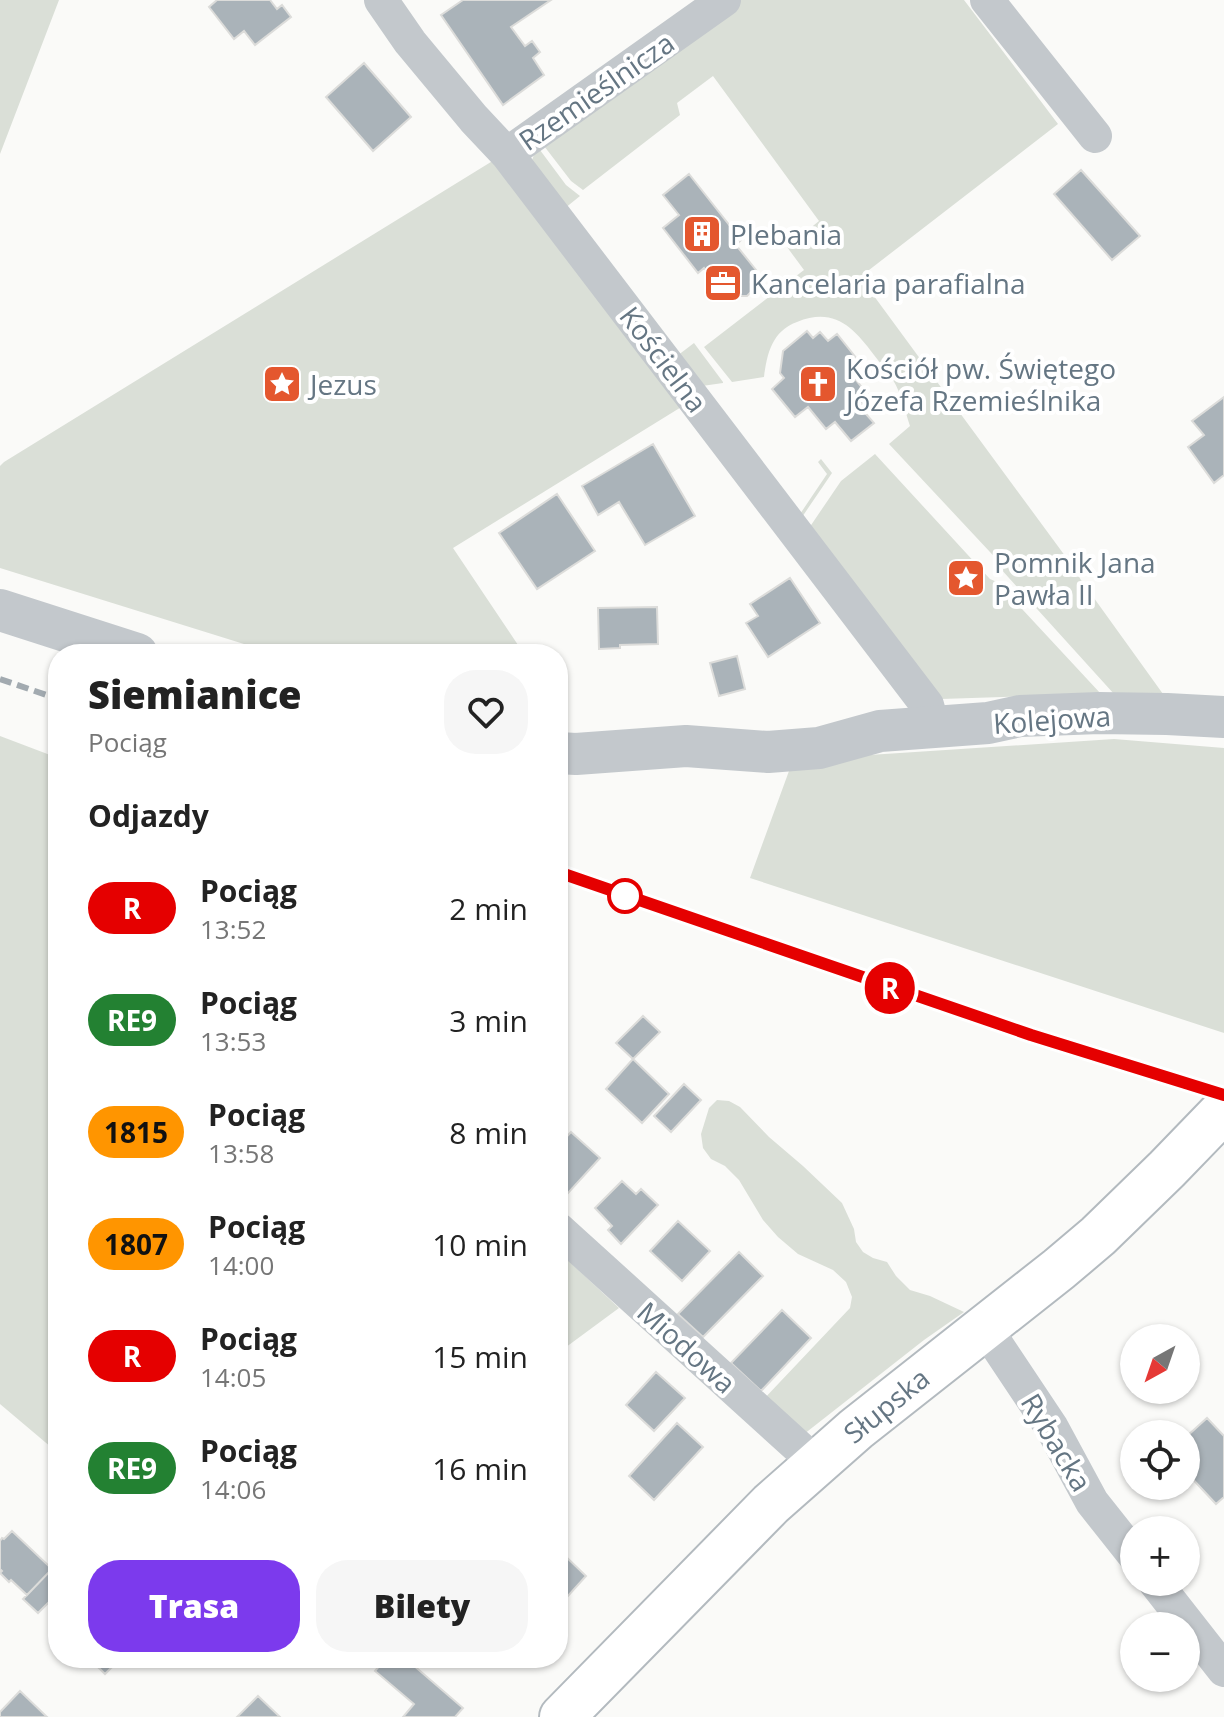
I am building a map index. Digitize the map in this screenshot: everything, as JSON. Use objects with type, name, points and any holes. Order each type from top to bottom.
[{"type":"main road","name":"Słupska","points":[[562,1717],[771,1504],[856,1429],[1098,1236],[1217,1117]]},
{"type":"street","name":"Kościelna","points":[[382,0],[410,42],[507,154],[927,705],[933,727]]},
{"type":"street","name":"Rzemieślnicza","points":[[507,154],[724,0]]},
{"type":"street","points":[[987,0],[1095,136]]},
{"type":"street","points":[[0,610],[106,644]]},
{"type":"street","name":"Kolejowa","points":[[568,754],[686,746],[768,752],[819,748],[880,731],[988,723],[1020,716],[1099,713],[1224,717]]},
{"type":"street","name":"Miodowa","points":[[568,1238],[816,1463]]},
{"type":"street","name":"Rybacka","points":[[984,1326],[1052,1428],[1092,1502],[1120,1537]]},
{"type":"street","points":[[1166,1596],[1224,1670]]},
{"type":"shaded area","points":[[0,0],[59,0],[0,154]]},
{"type":"shaded area","points":[[739,0],[964,0],[1058,124],[860,277],[1163,694],[1114,694],[1000,568],[1004,567],[889,444],[910,426],[903,402],[891,377],[850,328],[832,318],[810,318],[797,322],[776,337],[764,377],[732,382],[704,347],[804,270],[787,247],[819,221],[713,76],[677,103],[680,115],[583,190],[571,181],[541,142]]},
{"type":"shaded area","points":[[537,146],[566,185],[580,196],[559,213],[531,163]]},
{"type":"shaded area","points":[[499,157],[691,401],[453,548],[517,644],[244,644],[0,568],[0,466]]},
{"type":"shaded area","points":[[694,343],[723,383],[695,387],[673,359]]},
{"type":"shaded area","points":[[875,454],[1101,694],[941,699],[805,534],[841,481]]},
{"type":"shaded area","points":[[821,459],[832,473],[798,523],[796,520],[827,474],[818,462]]},
{"type":"shaded area","points":[[0,736],[48,754],[48,1445],[0,1404]]},
{"type":"shaded area","points":[[1114,739],[1224,748],[1224,1033],[750,878],[793,760]]},
{"type":"shaded area","points":[[717,1100],[729,1101],[740,1107],[842,1203],[854,1229],[856,1242],[863,1252],[887,1262],[910,1290],[964,1312],[799,1438],[760,1403],[850,1308],[852,1297],[846,1282],[833,1270],[798,1254],[778,1237],[763,1220],[739,1180],[725,1166],[711,1159],[703,1148],[701,1134],[709,1108]]},
{"type":"shaded area","points":[[568,1260],[619,1308],[568,1346]]},
{"type":"building","points":[[217,0],[270,0],[277,9],[282,5],[291,17],[255,45],[244,31],[234,39],[209,7]]},
{"type":"building","points":[[463,0],[551,0],[511,27],[525,46],[532,41],[540,52],[533,58],[544,75],[503,105],[441,15]]},
{"type":"building","points":[[364,63],[411,117],[373,151],[326,97]]},
{"type":"building","points":[[1081,170],[1140,236],[1112,260],[1054,194]]},
{"type":"building","name":"Plebania","points":[[689,174],[741,240],[736,245],[760,275],[751,282],[752,291],[747,296],[739,296],[736,292],[728,299],[704,268],[698,273],[663,228],[679,215],[663,195]]},
{"type":"building","name":"Kościół pw. Świętego Józefa Rzemieślnika","points":[[807,331],[813,338],[820,332],[828,341],[837,334],[861,364],[850,373],[870,397],[859,406],[874,423],[851,441],[835,422],[826,429],[808,407],[795,417],[772,389],[784,378],[780,373],[783,351]]},
{"type":"building","points":[[1224,397],[1224,475],[1214,483],[1188,447],[1204,435],[1192,421]]},
{"type":"building","points":[[653,444],[695,516],[645,545],[619,502],[598,515],[582,486]]},
{"type":"building","points":[[557,494],[595,551],[537,589],[499,533]]},
{"type":"building","points":[[790,578],[820,623],[768,657],[746,623],[758,616],[750,604]]},
{"type":"building","points":[[657,607],[658,644],[599,649],[598,608]]},
{"type":"building","points":[[737,656],[745,689],[719,696],[710,663]]},
{"type":"building","points":[[643,1016],[660,1032],[633,1059],[616,1043]]},
{"type":"building","points":[[633,1059],[669,1094],[642,1123],[606,1089]]},
{"type":"building","points":[[684,1084],[701,1100],[671,1132],[654,1116]]},
{"type":"building","points":[[571,1132],[600,1158],[568,1193],[568,1135]]},
{"type":"building","points":[[622,1181],[636,1194],[641,1189],[658,1205],[621,1244],[608,1230],[612,1226],[595,1208]]},
{"type":"building","points":[[678,1221],[710,1251],[682,1281],[650,1251]]},
{"type":"building","points":[[739,1252],[763,1276],[703,1337],[678,1314]]},
{"type":"building","points":[[782,1310],[811,1338],[761,1391],[731,1363]]},
{"type":"building","points":[[656,1372],[685,1398],[654,1431],[626,1405]]},
{"type":"building","points":[[1207,1418],[1224,1436],[1224,1497],[1216,1504],[1200,1487],[1200,1424]]},
{"type":"building","points":[[677,1423],[703,1447],[654,1500],[629,1476]]},
{"type":"building","points":[[12,1531],[48,1565],[48,1573],[27,1595],[0,1573],[0,1541]]},
{"type":"building","points":[[568,1559],[586,1576],[568,1596]]},
{"type":"building","points":[[48,1573],[48,1603],[38,1613],[23,1599]]},
{"type":"building","points":[[378,1668],[417,1668],[463,1708],[455,1717],[403,1717],[414,1704],[375,1671]]},
{"type":"building","points":[[20,1691],[47,1717],[0,1717],[0,1712]]},
{"type":"building","points":[[258,1696],[280,1717],[237,1717]]},
{"type":"railway","points":[[0,679],[48,696]]},
{"type":"railway","points":[[568,875],[1031,1035],[1224,1095]]},
{"type":"train","name":"R","points":[[568,875],[1031,1035],[1224,1095]]},
{"type":"place","name":"Plebania","points":[[702,234]]},
{"type":"place","name":"Kancelaria parafialna","points":[[723,283]]},
{"type":"place","name":"Jezus","points":[[282,384]]},
{"type":"place","name":"Kościół pw. Świętego Józefa Rzemieślnika","points":[[818,384]]},
{"type":"place","name":"Pomnik Jana Pawła II","points":[[966,578]]}]
